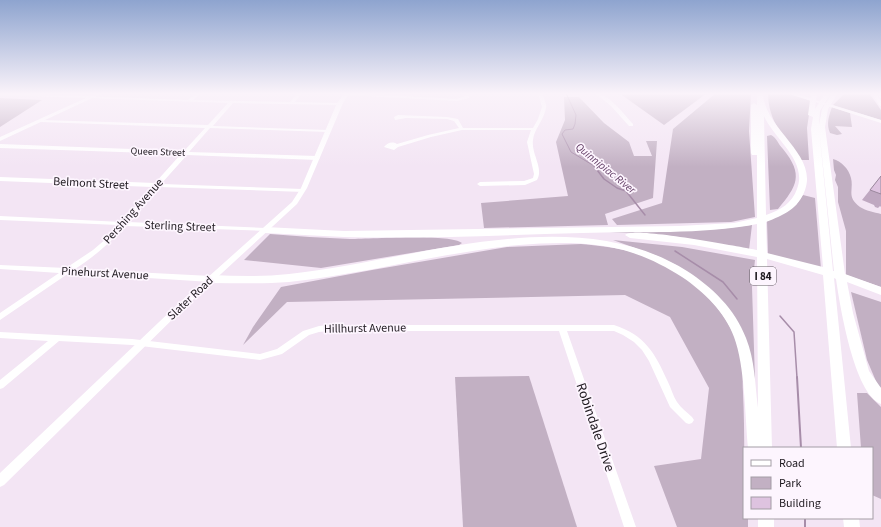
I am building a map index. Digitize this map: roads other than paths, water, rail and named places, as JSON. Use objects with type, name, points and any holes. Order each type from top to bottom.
[{"type":"highway","points":[[754,118],[754,140],[757,163],[762,176]]},
{"type":"highway","name":"I 84","points":[[761,118],[765,447]]},
{"type":"highway","points":[[265,230],[344,234],[524,232],[720,227],[752,223],[773,216],[788,208],[799,197],[803,189],[804,176],[799,163],[770,123],[768,118]]},
{"type":"highway","points":[[811,118],[810,137],[816,144]]},
{"type":"highway","points":[[816,118],[816,144],[844,447]]},
{"type":"highway","points":[[824,118],[822,127],[840,275],[847,313],[861,367],[868,382],[881,398]]},
{"type":"highway","points":[[524,232],[537,234],[608,234],[647,236],[699,243],[747,254],[807,272],[881,291]]},
{"type":"highway","points":[[211,279],[246,280],[282,278],[479,246],[521,241],[595,237],[651,241],[747,254]]},
{"type":"highway","points":[[558,239],[609,243],[650,255],[684,273],[716,300],[733,323],[744,348],[751,399],[755,447]]},
{"type":"highway","points":[[863,287],[881,296]]},
{"type":"main road","points":[[0,139],[48,118]]},
{"type":"main road","name":"Slater Road","points":[[0,481],[142,343],[293,205],[302,191],[334,118]]},
{"type":"street","name":"Pershing Avenue","points":[[0,317],[109,240],[217,118]]},
{"type":"street","points":[[430,118],[456,120],[462,129]]},
{"type":"street","points":[[480,184],[526,183],[535,179],[537,174],[530,142],[534,129],[540,118]]},
{"type":"street","points":[[624,118],[631,125]]},
{"type":"street","points":[[868,118],[881,122]]},
{"type":"street","points":[[41,121],[210,125],[328,131]]},
{"type":"street","points":[[396,146],[430,136],[462,129],[534,129]]},
{"type":"street","name":"Queen Street","points":[[0,146],[317,158]]},
{"type":"street","name":"Belmont Street","points":[[0,178],[157,186],[302,191]]},
{"type":"street","name":"Sterling Street","points":[[0,218],[265,230]]},
{"type":"street","name":"Pinehurst Avenue","points":[[0,267],[211,279]]},
{"type":"street","name":"Robindale Drive","points":[[562,328],[630,527]]},
{"type":"street","name":"Hillhurst Avenue","points":[[0,336],[142,343],[260,356],[278,352],[306,333],[319,329],[614,328],[626,332],[636,338],[647,349],[674,404],[689,420]]},
{"type":"street","points":[[0,385],[57,338]]},
{"type":"waterway","name":"Quinnipiac River","points":[[576,118],[573,129],[565,130],[562,134],[571,152],[596,167]]},
{"type":"waterway","name":"Quinnipiac River","points":[[594,166],[604,179],[617,188],[626,191],[645,215]]},
{"type":"waterway","name":"Quinnipiac River","points":[[675,251],[723,282],[737,299]]},
{"type":"waterway","name":"Quinnipiac River","points":[[780,316],[794,332],[797,378]]},
{"type":"waterway","name":"Quinnipiac River","points":[[797,377],[801,447]]},
{"type":"waterway","name":"Quinnipiac River","points":[[805,519],[805,527]]}]
